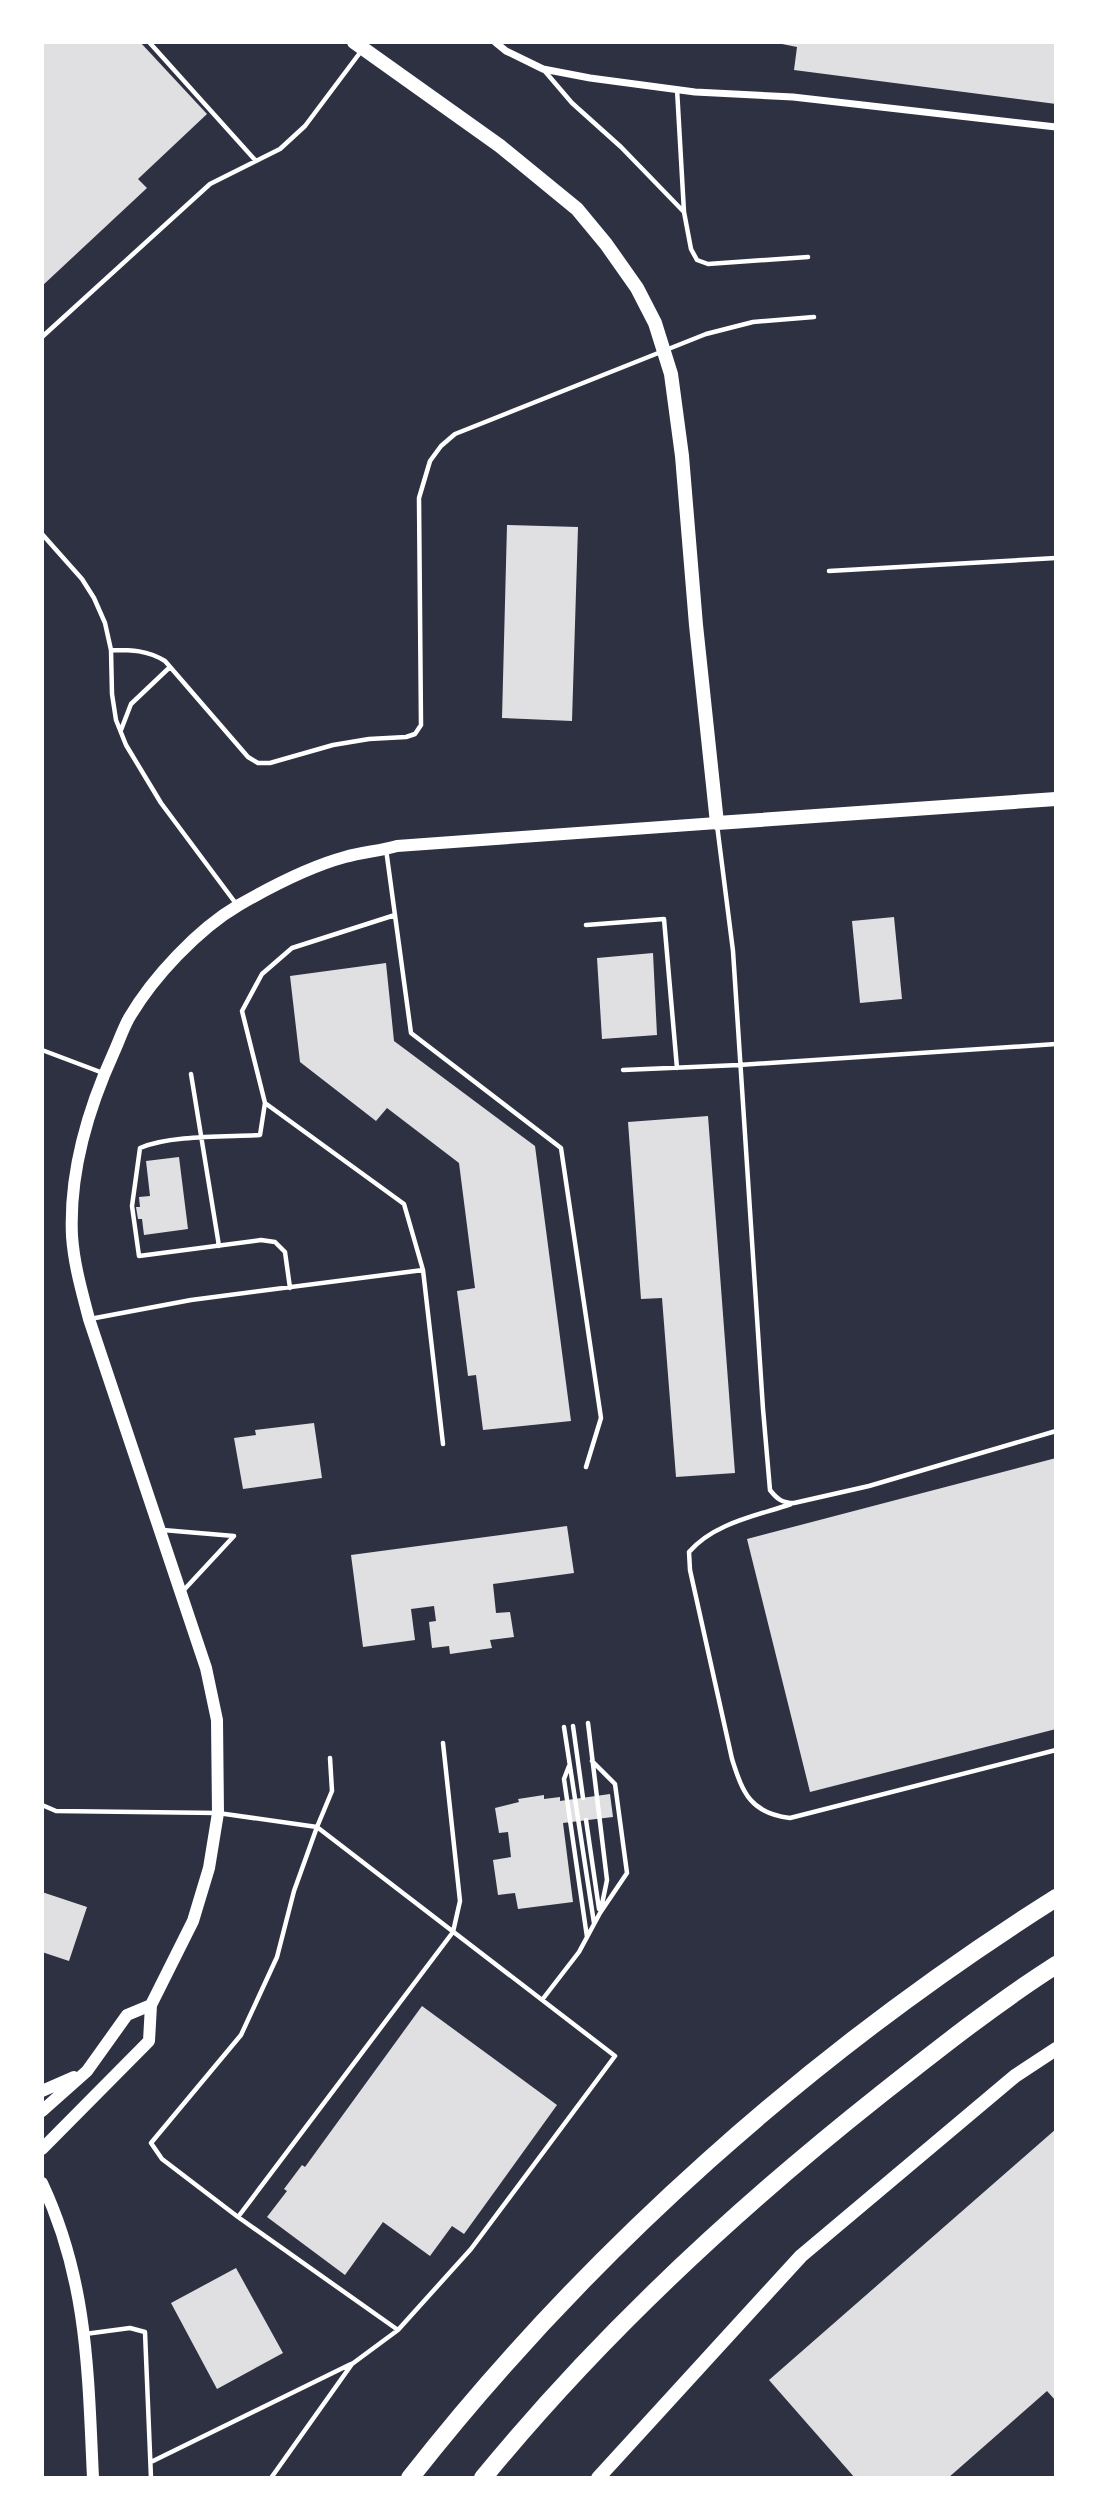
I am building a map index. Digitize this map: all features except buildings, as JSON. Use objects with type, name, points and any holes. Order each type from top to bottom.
[{"type":"highway","points":[[410,2478],[451,2425],[559,2306],[684,2183],[805,2079],[908,1998],[1056,1898]]},
{"type":"highway","points":[[483,2478],[597,2348],[709,2239],[808,2151],[931,2055],[1056,1965]]},
{"type":"main road","points":[[362,44],[500,146],[576,209],[606,244],[637,288],[654,323],[671,374],[682,456],[696,625],[717,823],[1056,799]]},
{"type":"main road","points":[[598,2478],[800,2256],[1015,2076],[1056,2049]]},
{"type":"street","points":[[495,42],[506,51],[543,69],[677,89],[793,97],[1056,127]]},
{"type":"street","points":[[42,2149],[149,2041],[151,2005],[193,1921],[209,1868],[219,1813],[217,1720],[206,1668],[89,1319],[76,1269],[72,1236],[73,1207],[92,1101],[129,1019],[155,982],[193,940],[237,906],[311,868],[397,846],[717,823]]},
{"type":"street","points":[[42,2110],[87,2071],[127,2015],[151,2005]]},
{"type":"street","points":[[42,2091],[87,2071]]},
{"type":"street","points":[[42,2183],[62,2230],[85,2334],[93,2478]]},
{"type":"lane","points":[[149,42],[256,161]]},
{"type":"lane","points":[[42,337],[210,184],[279,149],[305,126],[362,44]]},
{"type":"lane","points":[[543,69],[572,103],[621,147],[684,212]]},
{"type":"lane","points":[[677,89],[684,212],[691,249],[697,260],[708,264],[808,257]]},
{"type":"lane","points":[[111,650],[151,653],[170,667],[248,757],[258,762],[270,763],[333,745],[415,734],[421,725],[419,498],[430,461],[441,446],[455,434],[706,334],[736,325],[782,318],[814,317]]},
{"type":"lane","points":[[42,534],[82,579],[105,623],[111,650],[112,694],[126,745],[161,803],[237,906]]},
{"type":"lane","points":[[829,571],[1056,558]]},
{"type":"lane","points":[[120,730],[131,704],[170,667]]},
{"type":"lane","points":[[717,823],[733,951],[763,1409],[771,1490],[776,1498],[785,1503],[794,1503]]},
{"type":"lane","points":[[386,849],[411,1033],[561,1148],[601,1418],[586,1467]]},
{"type":"lane","points":[[290,1288],[285,1252],[275,1242],[261,1240],[139,1256],[132,1206],[140,1148],[150,1144],[201,1138],[260,1135],[265,1103],[242,1011],[262,974],[292,948],[395,915]]},
{"type":"lane","points":[[586,925],[664,919],[677,1068]]},
{"type":"lane","points":[[623,1070],[1056,1044]]},
{"type":"lane","points":[[42,1049],[104,1073]]},
{"type":"lane","points":[[191,1074],[219,1246]]},
{"type":"lane","points":[[265,1103],[404,1204],[423,1270],[443,1444]]},
{"type":"lane","points":[[89,1319],[158,1305],[423,1270]]},
{"type":"lane","points":[[1056,1431],[869,1486],[794,1503],[716,1529],[689,1552],[690,1570],[739,1783],[752,1803],[770,1815],[790,1818],[1056,1750]]},
{"type":"lane","points":[[159,1530],[234,1536],[181,1593]]},
{"type":"lane","points":[[588,1723],[607,1880],[600,1913]]},
{"type":"lane","points":[[573,1726],[583,1798]]},
{"type":"lane","points":[[564,1727],[594,1924]]},
{"type":"lane","points":[[238,2217],[453,1932],[460,1901],[443,1744]]},
{"type":"lane","points":[[330,1758],[332,1791],[293,1891],[277,1957],[241,2035],[151,2143],[162,2159],[238,2217],[398,2330]]},
{"type":"lane","points":[[542,2000],[579,1952],[600,1913],[627,1873],[615,1784],[592,1761]]},
{"type":"lane","points":[[570,1764],[564,1779],[587,1938]]},
{"type":"lane","points":[[42,1805],[56,1811],[219,1813],[317,1827],[615,2056],[471,2249],[398,2330],[352,2364],[151,2462]]},
{"type":"lane","points":[[586,1820],[600,1913]]},
{"type":"lane","points":[[85,2334],[131,2328],[145,2332],[151,2478]]},
{"type":"lane","points":[[271,2478],[352,2364]]}]
